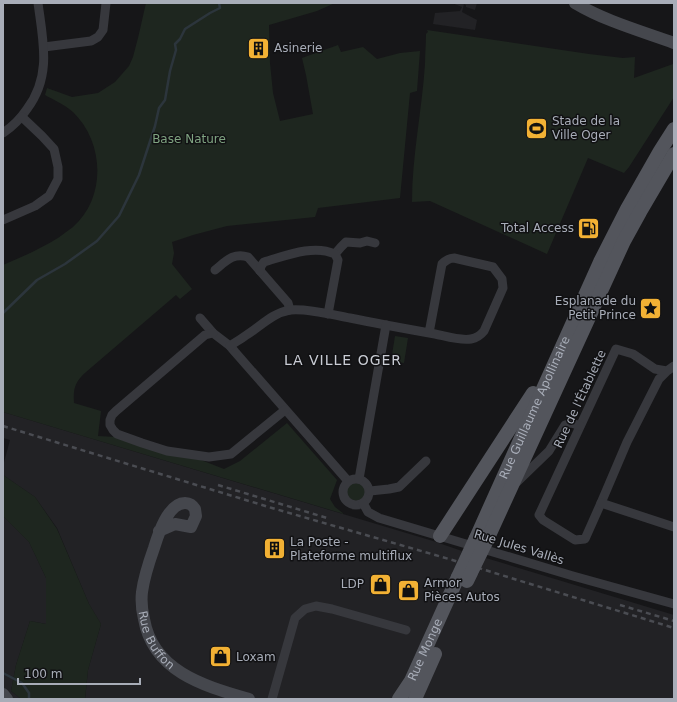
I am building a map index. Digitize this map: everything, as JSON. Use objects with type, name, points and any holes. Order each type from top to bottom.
[{"type":"main road","name":"Rue Guillaume Apollinaire","points":[[481,540],[558,354],[597,269],[627,208],[674,129]]},
{"type":"main road","name":"Rue Guillaume Apollinaire","points":[[481,540],[510,489],[624,241],[674,154]]},
{"type":"main road","points":[[440,536],[558,354]]},
{"type":"main road","points":[[463,579],[481,540]]},
{"type":"main road","name":"Rue Monge","points":[[399,699],[411,682],[463,579]]},
{"type":"main road","name":"Rue Monge","points":[[415,699],[463,579]]},
{"type":"street","points":[[3,133],[22,117],[32,103],[39,88],[44,60],[44,47],[38,3]]},
{"type":"street","points":[[44,47],[91,41],[98,37],[103,30],[106,3]]},
{"type":"street","points":[[575,3],[586,10],[605,18],[674,42]]},
{"type":"street","points":[[3,220],[35,206],[49,196],[58,179],[58,167],[54,149],[22,117]]},
{"type":"street","points":[[336,254],[346,242],[360,244],[367,242],[376,243]]},
{"type":"street","points":[[260,271],[264,262],[302,252],[321,251],[336,254]]},
{"type":"street","points":[[328,314],[338,260],[336,254]]},
{"type":"street","points":[[215,270],[229,258],[242,255],[248,258],[288,303],[290,310]]},
{"type":"street","points":[[230,346],[272,317],[281,312],[290,310],[303,310],[328,314],[465,340],[479,337],[484,331],[503,288],[502,279],[494,267],[454,258],[448,259],[442,264],[429,333]]},
{"type":"street","points":[[200,318],[213,333],[230,346],[348,481]]},
{"type":"street","points":[[359,478],[386,325]]},
{"type":"street","points":[[213,333],[205,335],[116,411],[110,420],[110,425],[113,430],[117,434],[161,449],[209,457],[231,454],[285,410]]},
{"type":"street","name":"Rue de l'Établette","points":[[616,349],[633,354],[655,369],[670,368],[659,379],[627,442],[602,503],[585,539],[575,540],[543,520],[539,515],[616,349]]},
{"type":"street","points":[[510,489],[549,450],[565,425],[572,424],[580,426]]},
{"type":"street","points":[[370,491],[399,487],[426,461]]},
{"type":"street","points":[[359,478],[368,484],[370,491],[368,498],[363,503],[354,505],[350,504],[344,498],[343,489],[348,481],[359,478]]},
{"type":"street","name":"Rue Jules Vallès","points":[[363,503],[368,512],[379,518],[674,604]]},
{"type":"street","points":[[602,503],[674,527]]},
{"type":"street","name":"Rue Buffon","points":[[159,531],[142,593],[143,617],[151,641],[165,660],[184,676],[198,683],[249,699]]},
{"type":"street","points":[[272,699],[295,618],[305,609],[316,606],[332,609],[406,630]]},
{"type":"street","points":[[3,694],[7,699]]},
{"type":"shaded area","points":[[452,3],[477,3],[475,10],[466,7],[464,4],[462,12],[477,20],[475,30],[433,24],[435,13],[460,11],[462,7]]},
{"type":"shaded area","points":[[3,412],[462,551],[455,569],[478,575],[486,558],[674,615],[674,699],[85,699],[88,670],[101,624],[89,604],[57,528],[35,497],[3,475],[3,466],[10,440],[3,438]]},
{"type":"shaded area","points":[[3,516],[29,542],[46,578],[46,624],[30,621],[16,665],[11,691],[21,699],[3,699]]},
{"type":"green space","name":"Base Nature","points":[[146,3],[335,3],[317,11],[269,25],[270,63],[273,93],[280,121],[313,114],[302,58],[338,45],[341,52],[363,47],[377,59],[400,53],[420,51],[417,91],[410,93],[400,198],[318,208],[315,217],[227,226],[172,242],[174,253],[172,264],[192,289],[180,299],[176,295],[86,372],[79,379],[74,389],[74,403],[101,411],[98,436],[116,437],[159,452],[201,460],[224,469],[240,461],[287,423],[337,480],[330,499],[335,507],[344,514],[3,412],[3,265],[44,246],[73,227],[84,215],[96,186],[96,154],[84,125],[73,112],[45,95],[47,88],[72,97],[98,93],[115,82],[129,66],[133,57]]},
{"type":"green space","name":"Stade de la Ville Oger","points":[[427,30],[589,54],[623,58],[635,57],[634,78],[673,64],[674,97],[624,173],[588,158],[547,254],[430,201],[412,202],[412,185],[424,81]]},
{"type":"green space","points":[[395,336],[408,338],[404,363],[391,361]]},
{"type":"green space","points":[[3,475],[35,497],[57,529],[89,604],[101,624],[88,670],[85,699],[21,699],[11,691],[16,665],[30,621],[46,624],[46,578],[29,542],[3,516]]},
{"type":"green space","points":[[356,483],[362,486],[365,492],[362,498],[356,501],[350,498],[347,492],[350,486]]},
{"type":"waterway","points":[[3,313],[37,280],[65,264],[97,241],[119,216],[139,175],[155,126],[159,108],[165,100],[170,71],[176,50],[175,44],[180,39],[185,29],[220,8],[219,3]]},
{"type":"waterway","points":[[3,673],[22,683],[29,693],[29,699]]},
{"type":"railway","points":[[3,426],[272,508],[449,559],[674,628]]},
{"type":"railway","points":[[218,485],[327,518]]},
{"type":"railway","points":[[620,605],[674,621]]},
{"type":"place","name":"Asinerie","points":[[258,48]]},
{"type":"place","name":"Stade de la Ville Oger","points":[[537,128]]},
{"type":"place","name":"Total Access","points":[[589,228]]},
{"type":"place","name":"Esplanade du Petit Prince","points":[[651,308]]},
{"type":"place","name":"La Poste - Plateforme multiflux","points":[[275,549]]},
{"type":"place","name":"LDP","points":[[380,584]]},
{"type":"place","name":"Armor Pièces Autos","points":[[408,590]]},
{"type":"place","name":"Loxam","points":[[221,657]]},
{"type":"district","name":"LA VILLE OGER","points":[[343,360]]}]
